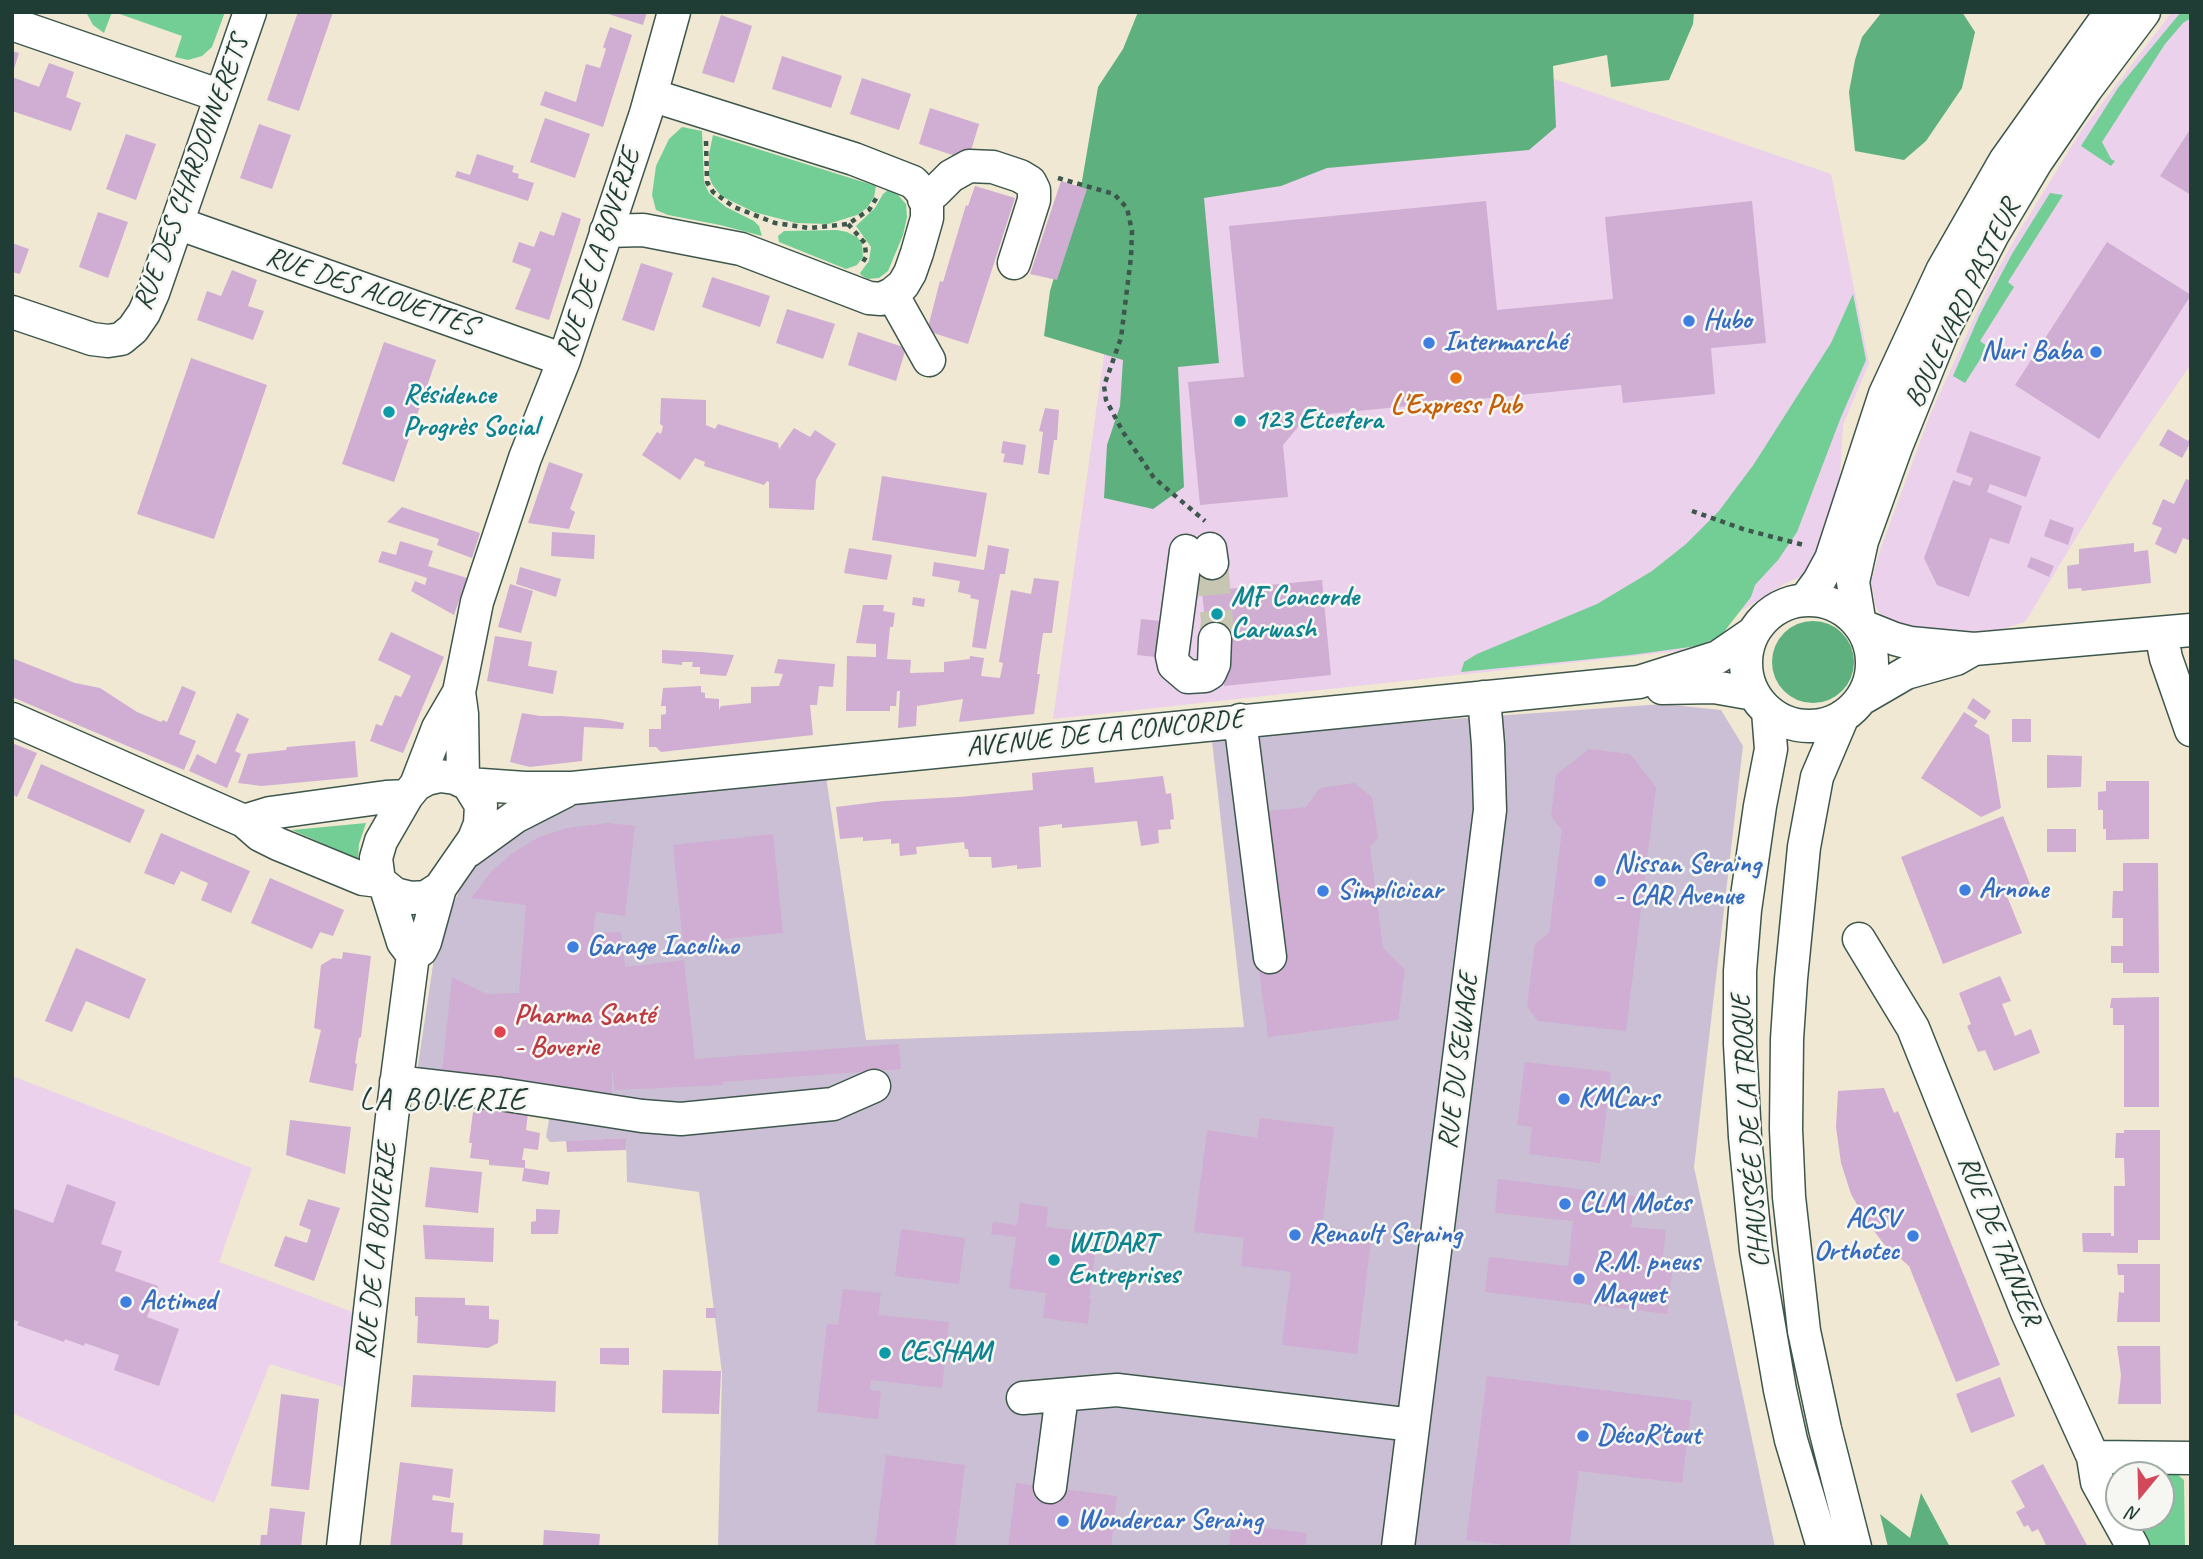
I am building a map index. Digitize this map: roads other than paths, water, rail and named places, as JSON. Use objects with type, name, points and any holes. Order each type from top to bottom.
[{"type":"street","name":"RUE DES CHARDONNERETS","points":[[12,312],[92,339],[121,339],[134,329],[144,313],[177,223],[250,12]]},
{"type":"street","name":"RUE DE LA BOVERIE","points":[[344,1547],[396,1082],[413,955],[403,942],[376,858],[381,841],[412,791],[438,728],[459,692],[477,602],[525,458],[564,360],[651,95],[674,12]]},
{"type":"street","name":"BOULEVARD PASTEUR","points":[[1805,600],[1831,559],[1885,394],[1914,327],[1947,262],[2005,161],[2111,12]]},
{"type":"street","name":"BOULEVARD PASTEUR","points":[[1860,625],[1853,582],[1862,541],[1903,428],[1942,333],[1993,233],[2036,162],[2144,12]]},
{"type":"street","points":[[12,24],[51,24],[221,96]]},
{"type":"street","points":[[606,231],[643,230],[718,244],[761,255],[855,295],[881,299],[902,285],[910,273],[917,253],[927,218],[923,192],[913,182],[898,174],[651,95]]},
{"type":"street","points":[[925,199],[961,169],[969,166],[993,167],[1030,182],[1034,190],[1034,200],[1014,263]]},
{"type":"street","name":"RUE DES ALOUETTES","points":[[177,223],[564,360]]},
{"type":"street","points":[[891,294],[929,360]]},
{"type":"street","points":[[1206,548],[1172,656],[1174,665],[1188,677],[1210,673],[1214,664],[1215,639]]},
{"type":"street","points":[[1853,707],[1871,680],[1873,661],[1869,642],[1860,625],[1847,611],[1827,602],[1805,600],[1784,605],[1767,616],[1754,633],[1746,653],[1747,674],[1761,703],[1782,721],[1799,726],[1833,722],[1906,673],[1956,659],[1974,649]]},
{"type":"street","points":[[1860,625],[1902,641],[1974,649],[2176,631],[2166,658],[2191,730]]},
{"type":"street","name":"AVENUE DE LA CONCORDE","points":[[466,783],[572,788],[1639,682],[1717,657],[1754,633]]},
{"type":"street","name":"AVENUE DE LA CONCORDE","points":[[1639,682],[1663,688],[1700,686],[1761,703]]},
{"type":"street","name":"RUE DE LA BOVERIE","points":[[413,955],[421,950],[425,942],[440,888],[464,854],[480,824],[481,805],[466,783],[459,692]]},
{"type":"street","name":"RUE DU SEWAGE","points":[[1398,1547],[1490,810],[1484,697]]},
{"type":"street","name":"CHAUSSÉE DE LA TROQUE","points":[[1761,703],[1771,749],[1745,910],[1740,971],[1740,1044],[1745,1137],[1756,1250],[1777,1377],[1791,1440],[1823,1547]]},
{"type":"street","name":"CHAUSSÉE DE LA TROQUE","points":[[1853,707],[1817,777],[1804,847],[1790,991],[1786,1129],[1789,1196],[1804,1331],[1855,1547]]},
{"type":"street","points":[[12,719],[244,821],[260,835],[278,844],[363,879],[383,884],[395,894],[411,898],[426,897],[440,888]]},
{"type":"street","points":[[1240,720],[1270,957]]},
{"type":"street","points":[[244,821],[299,808],[386,797],[412,791],[427,779],[440,776],[466,783]]},
{"type":"street","name":"AVENUE DE LA CONCORDE","points":[[464,854],[515,817],[572,788]]},
{"type":"street","name":"RUE DE TAINIER","points":[[1859,939],[1913,1028],[2027,1312],[2093,1457],[2097,1482],[2133,1547]]},
{"type":"street","points":[[396,1082],[681,1119],[832,1104],[874,1086]]},
{"type":"street","points":[[1024,1398],[1117,1390],[1413,1425]]},
{"type":"street","points":[[1050,1487],[1062,1395]]},
{"type":"street","points":[[2093,1457],[2191,1458]]},
{"type":"tunnel","points":[[1212,563],[1217,622],[1215,639]]},
{"type":"place","name":"Hubo","points":[[1689,321]]},
{"type":"place","name":"Intermarché","points":[[1429,343]]},
{"type":"place","name":"Nuri Baba","points":[[2096,352]]},
{"type":"place","name":"L'Express Pub","points":[[1456,378]]},
{"type":"place","name":"Résidence Progrès Social","points":[[389,412]]},
{"type":"place","name":"123 Etcetera","points":[[1240,421]]},
{"type":"place","name":"MF Concorde Carwash","points":[[1217,614]]},
{"type":"place","name":"Nissan Seraing - CAR Avenue","points":[[1600,881]]},
{"type":"place","name":"Arnone","points":[[1965,890]]},
{"type":"place","name":"Simplicicar","points":[[1323,891]]},
{"type":"place","name":"Garage Iacolino","points":[[573,947]]},
{"type":"place","name":"Pharma Santé - Boverie","points":[[500,1032]]},
{"type":"place","name":"KMCars","points":[[1564,1099]]},
{"type":"place","name":"CLM Motos","points":[[1565,1204]]},
{"type":"place","name":"Renault Seraing","points":[[1295,1235]]},
{"type":"place","name":"ACSV Orthotec","points":[[1913,1236]]},
{"type":"place","name":"WIDART Entreprises","points":[[1054,1260]]},
{"type":"place","name":"R.M. pneus Maquet","points":[[1579,1279]]},
{"type":"place","name":"Actimed","points":[[126,1302]]},
{"type":"place","name":"CESHAM","points":[[885,1353]]},
{"type":"place","name":"DécoR'tout","points":[[1583,1436]]},
{"type":"place","name":"Wondercar Seraing","points":[[1063,1521]]},
{"type":"district","name":"LA BOVERIE","points":[[443,1101]]}]
